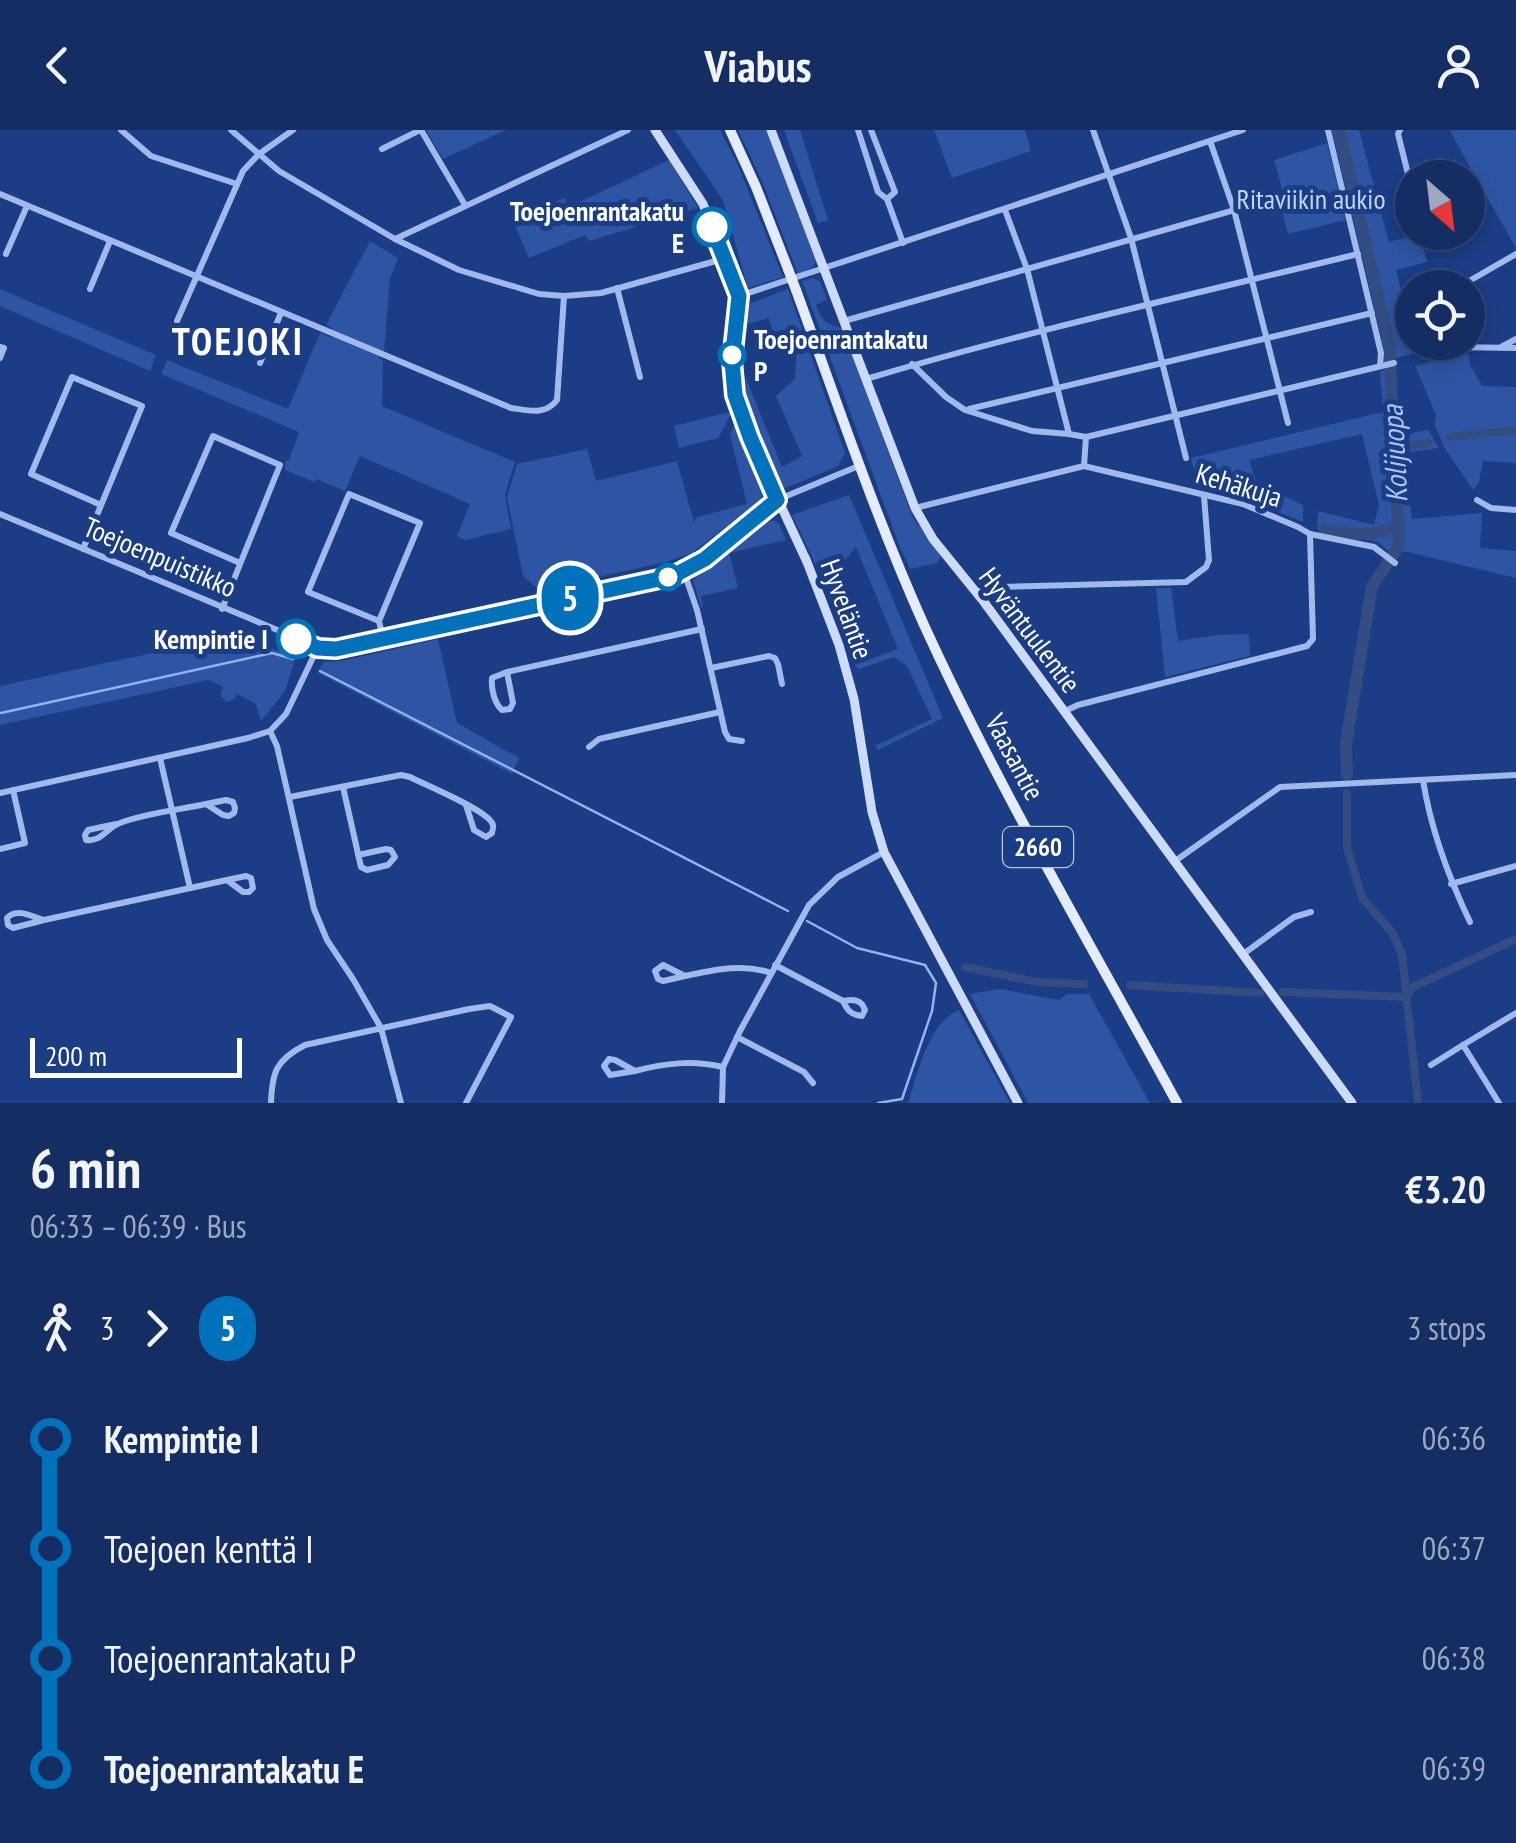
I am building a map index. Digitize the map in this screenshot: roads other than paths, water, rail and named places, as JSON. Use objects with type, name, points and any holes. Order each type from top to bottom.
[{"type":"main road","name":"2660","points":[[730,130],[756,186],[861,465]]},
{"type":"main road","name":"Vaasantie","points":[[861,465],[939,658],[1177,1103]]},
{"type":"street","points":[[121,130],[151,156],[237,184]]},
{"type":"street","points":[[231,130],[279,171],[394,238],[459,270],[524,291],[564,296],[601,292],[723,259]]},
{"type":"street","points":[[176,321],[243,171],[259,154],[293,130]]},
{"type":"street","points":[[382,148],[420,130],[464,204]]},
{"type":"street","points":[[394,238],[628,130]]},
{"type":"street","name":"Hyveläntie","points":[[655,130],[703,204],[739,296],[732,361],[735,395],[826,607],[846,667],[872,812],[884,852],[1018,1103]]},
{"type":"street","name":"Hyväntuulentie","points":[[772,130],[915,508],[933,539],[1352,1103]]},
{"type":"street","points":[[858,130],[878,192],[887,199],[903,243]]},
{"type":"street","points":[[871,130],[895,192],[887,199]]},
{"type":"street","points":[[1093,130],[1130,238],[1186,458]]},
{"type":"street","points":[[739,296],[1242,130]]},
{"type":"street","points":[[1328,130],[1382,366]]},
{"type":"street","points":[[1400,130],[1404,160]]},
{"type":"street","points":[[1210,141],[1234,210],[1288,423]]},
{"type":"street","points":[[0,194],[511,408],[539,411],[551,408],[557,400],[564,296]]},
{"type":"street","points":[[844,321],[1284,196]]},
{"type":"street","points":[[6,254],[27,206]]},
{"type":"street","points":[[1005,210],[1026,268],[1069,434]]},
{"type":"street","points":[[90,289],[110,241]]},
{"type":"street","points":[[866,379],[1043,330],[1358,254]]},
{"type":"street","points":[[1485,272],[1516,254]]},
{"type":"street","points":[[617,288],[640,377]]},
{"type":"street","points":[[260,363],[281,313]]},
{"type":"street","points":[[965,410],[1372,313]]},
{"type":"street","points":[[1500,348],[1516,339]]},
{"type":"street","points":[[0,346],[4,348],[0,358]]},
{"type":"street","points":[[1485,348],[1516,348]]},
{"type":"street","points":[[912,364],[946,398],[965,410],[1032,431],[1086,437],[1394,363]]},
{"type":"street","points":[[83,549],[142,406],[72,377],[31,474],[101,505]]},
{"type":"street","points":[[222,608],[280,464],[212,436],[171,533],[240,562]]},
{"type":"street","points":[[1084,466],[1086,437]]},
{"type":"street","name":"Toejoenpuistikko","points":[[0,514],[318,648],[336,649],[684,572],[777,500],[861,465]]},
{"type":"street","name":"Kehäkuja","points":[[915,508],[1084,466],[1243,504],[1310,534],[1313,639],[1307,646],[1078,705],[1064,712]]},
{"type":"street","points":[[379,621],[308,592],[349,494],[420,523],[379,621],[382,639]]},
{"type":"street","points":[[976,594],[1000,587],[1186,582],[1209,560],[1204,496]]},
{"type":"street","points":[[1476,500],[1492,508],[1516,510]]},
{"type":"street","points":[[1310,534],[1374,547],[1394,563]]},
{"type":"street","points":[[684,572],[702,629],[720,712],[729,738],[742,741]]},
{"type":"street","points":[[508,672],[513,703],[510,709],[502,710],[496,706],[492,678],[508,672],[702,629]]},
{"type":"street","points":[[0,793],[270,731],[286,714],[318,648]]},
{"type":"street","points":[[711,668],[768,656],[775,658],[782,684]]},
{"type":"street","points":[[589,747],[599,740],[720,712]]},
{"type":"street","points":[[270,731],[277,746],[319,923],[381,1028],[400,1103]]},
{"type":"street","points":[[160,758],[190,888]]},
{"type":"street","points":[[290,797],[401,775],[478,810],[491,821],[492,833],[479,835],[474,830],[466,805]]},
{"type":"street","points":[[1174,862],[1280,787],[1516,775]]},
{"type":"street","points":[[1424,780],[1436,840],[1470,922]]},
{"type":"street","points":[[342,787],[358,855],[361,867],[367,870],[388,866],[395,858],[386,849],[358,855]]},
{"type":"street","points":[[0,848],[25,843],[13,790]]},
{"type":"street","points":[[116,824],[206,804]]},
{"type":"street","points":[[722,1103],[723,1067],[736,1037],[809,905],[838,877],[884,852]]},
{"type":"street","points":[[1452,884],[1516,866]]},
{"type":"street","points":[[44,920],[18,912],[7,918],[13,928],[227,880]]},
{"type":"street","points":[[1242,954],[1294,917],[1311,912]]},
{"type":"street","points":[[775,965],[843,1001]]},
{"type":"street","points":[[685,976],[736,967],[771,973]]},
{"type":"street","points":[[271,1103],[272,1077],[280,1063],[290,1052],[305,1045],[490,1006],[510,1016],[466,1103]]},
{"type":"street","points":[[1431,1065],[1516,1013]]},
{"type":"street","points":[[736,1037],[804,1072],[813,1083]]},
{"type":"street","points":[[1463,1045],[1499,1103]]},
{"type":"street","points":[[635,1071],[673,1062],[723,1067]]},
{"type":"waterway","name":"Kolijuopa","points":[[1339,130],[1389,343],[1399,545],[1372,587],[1346,744],[1347,774]]},
{"type":"waterway","points":[[1450,437],[1516,430]]},
{"type":"waterway","points":[[1396,447],[1429,443]]},
{"type":"waterway","name":"TOEJOKI","points":[[1324,529],[1362,534],[1399,525]]},
{"type":"waterway","points":[[1,713],[272,653],[293,659]]},
{"type":"waterway","points":[[320,671],[788,911]]},
{"type":"waterway","name":"Kolijuopa","points":[[1347,793],[1347,847],[1362,898],[1392,932],[1402,954],[1418,1103]]},
{"type":"waterway","name":"Kolijuopa","points":[[807,921],[857,948],[925,965],[936,983],[932,1011],[902,1099],[878,1103]]},
{"type":"waterway","name":"Kolijuopa","points":[[1283,992],[1406,997],[1413,987],[1516,939]]},
{"type":"waterway","name":"Kolijuopa","points":[[965,967],[1037,982],[1084,984]]},
{"type":"waterway","name":"Kolijuopa","points":[[1130,985],[1260,993]]},
{"type":"place","name":"Toejoenrantakatu E","points":[[712,227]]},
{"type":"place","name":"Toejoenrantakatu P","points":[[732,355]]},
{"type":"place","name":"Kempintie I","points":[[296,639]]},
{"type":"district","name":"TOEJOKI","points":[[238,342]]},
{"type":"park label","name":"Ritaviikin aukio","points":[[1311,199]]}]
